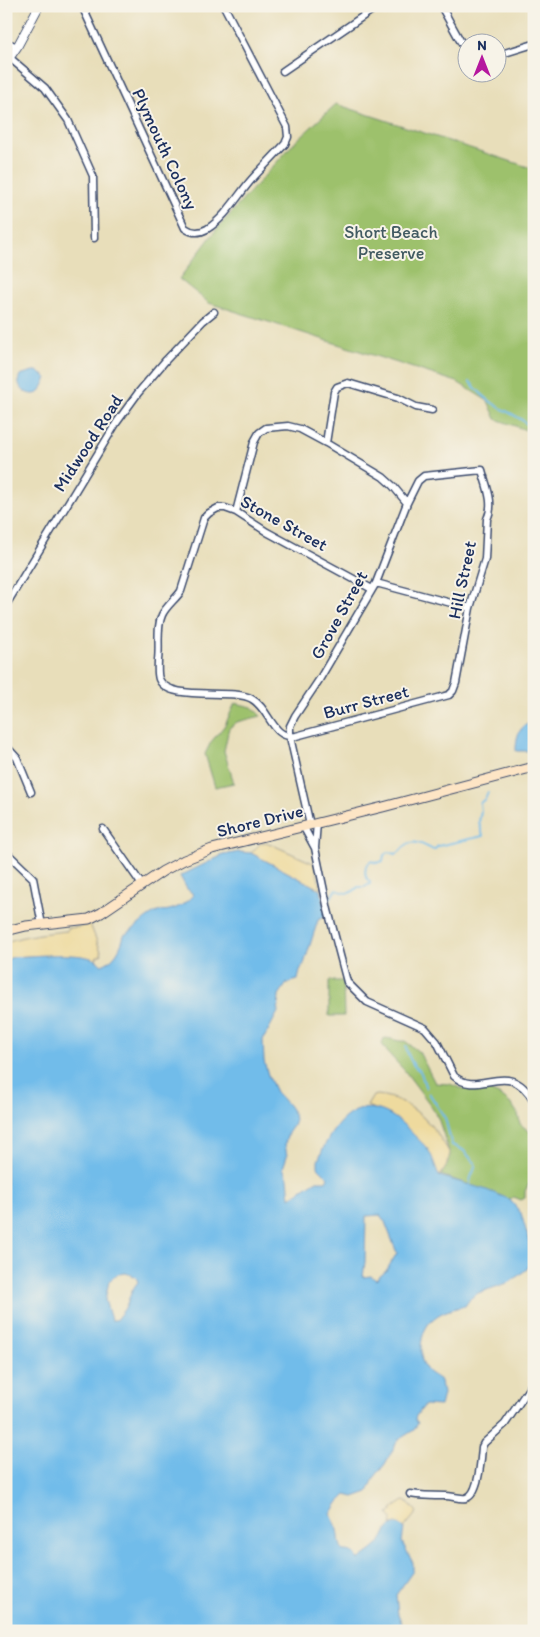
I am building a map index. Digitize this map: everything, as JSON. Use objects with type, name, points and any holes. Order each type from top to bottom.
[{"type":"main road","name":"Shore Drive","points":[[6,931],[26,926],[89,919],[177,864],[201,853],[534,767]]},
{"type":"street","points":[[39,6],[8,60],[45,88],[68,120],[92,176],[94,238]]},
{"type":"street","name":"Plymouth Colony","points":[[82,6],[185,228],[191,232],[199,232],[207,229],[220,219],[254,177],[285,144],[288,137],[287,127],[224,6]]},
{"type":"street","points":[[283,71],[378,6]]},
{"type":"street","points":[[440,6],[458,37]]},
{"type":"street","points":[[6,42],[17,47]]},
{"type":"street","points":[[508,52],[534,44]]},
{"type":"street","name":"Midwood Road","points":[[6,605],[117,422],[138,393],[166,360],[214,312]]},
{"type":"street","points":[[326,443],[334,392],[342,384],[348,383],[367,388],[398,398],[416,407],[432,410]]},
{"type":"street","points":[[236,512],[250,454],[260,433],[266,428],[288,426],[300,429],[383,477],[407,503]]},
{"type":"street","name":"Grove Street","points":[[310,825],[290,737],[290,726],[374,586],[407,503],[418,481],[424,476],[482,470]]},
{"type":"street","name":"Hill Street","points":[[449,695],[456,683],[470,608],[484,559],[487,519],[490,513],[488,492],[482,470]]},
{"type":"street","name":"Stone Street","points":[[290,737],[279,732],[260,705],[251,699],[240,695],[194,694],[176,691],[165,686],[159,679],[159,625],[163,613],[181,591],[204,518],[209,513],[218,508],[226,508],[236,512],[267,532],[374,586],[470,608]]},
{"type":"street","name":"Burr Street","points":[[290,737],[449,695]]},
{"type":"street","points":[[6,746],[17,758],[31,792]]},
{"type":"street","points":[[310,825],[346,982],[367,1002],[425,1028],[436,1042],[458,1080],[473,1083],[500,1080],[512,1081],[527,1090],[534,1102]]},
{"type":"street","points":[[310,825],[314,848]]},
{"type":"street","points":[[103,829],[142,885]]},
{"type":"street","points":[[6,852],[34,880],[42,925]]},
{"type":"street","points":[[410,1494],[460,1498],[467,1498],[471,1495],[477,1484],[484,1443],[505,1424],[534,1381]]},
{"type":"green space","name":"Short Beach Preserve","points":[[336,104],[534,169],[534,433],[496,419],[488,401],[457,382],[209,303],[179,279],[216,230],[294,143]]},
{"type":"green space","points":[[235,703],[252,707],[261,716],[237,722],[229,728],[224,751],[234,783],[215,787],[205,754],[211,742],[225,725]]},
{"type":"green space","points":[[329,981],[343,981],[344,1016],[329,1016]]},
{"type":"green space","points":[[384,1038],[405,1041],[419,1052],[435,1083],[490,1091],[501,1096],[512,1105],[518,1114],[520,1124],[534,1135],[534,1198],[529,1184],[525,1191],[525,1198],[521,1200],[514,1197],[509,1199],[441,1175],[450,1154],[438,1118],[404,1070],[388,1053],[382,1044]]},
{"type":"sand","points":[[266,842],[315,864],[321,890],[251,853],[261,843]]},
{"type":"sand","points":[[90,924],[102,954],[96,957],[97,961],[55,956],[13,957],[6,960],[6,942],[29,936],[67,931],[67,928]]},
{"type":"sand","points":[[373,1096],[389,1097],[411,1108],[421,1115],[437,1133],[450,1154],[446,1167],[440,1176],[391,1115],[367,1106]]},
{"type":"sand","points":[[404,1501],[409,1503],[417,1512],[404,1528],[395,1524],[391,1526],[392,1519],[389,1514],[393,1511],[392,1509]]},
{"type":"water","points":[[37,371],[47,378],[40,392],[36,394],[27,393],[19,384],[20,375]]},
{"type":"water","points":[[534,722],[534,747],[527,751],[516,751],[517,737],[521,729]]},
{"type":"water","points":[[239,852],[251,853],[321,890],[326,916],[318,920],[298,980],[287,983],[279,995],[278,1012],[263,1040],[264,1061],[268,1075],[276,1092],[294,1114],[295,1120],[285,1144],[287,1156],[283,1168],[288,1178],[290,1198],[315,1181],[326,1181],[328,1177],[318,1167],[318,1161],[326,1143],[345,1118],[356,1111],[369,1108],[383,1111],[397,1120],[426,1147],[439,1176],[484,1189],[509,1199],[521,1213],[529,1241],[530,1263],[527,1269],[510,1282],[478,1293],[465,1306],[441,1314],[429,1323],[422,1337],[422,1358],[427,1371],[441,1381],[443,1394],[440,1406],[425,1405],[416,1416],[415,1419],[418,1423],[414,1430],[398,1440],[385,1464],[374,1478],[368,1492],[354,1497],[346,1495],[331,1514],[339,1533],[343,1551],[352,1552],[358,1560],[378,1544],[391,1526],[397,1524],[404,1528],[402,1542],[413,1563],[413,1571],[396,1595],[398,1615],[405,1631],[326,1631],[320,1626],[320,1631],[6,1631],[6,960],[13,957],[68,955],[88,957],[102,965],[107,963],[117,953],[124,935],[151,915],[179,907],[193,896],[180,876],[223,855]],"holes":[[[380,1215],[385,1222],[397,1253],[386,1271],[376,1280],[371,1276],[363,1277],[366,1216]],[[126,1273],[136,1277],[138,1282],[124,1310],[116,1320],[111,1320],[105,1300],[109,1281],[118,1274]]]},
{"type":"waterway","points":[[470,382],[491,402],[520,419],[534,431]]},
{"type":"waterway","points":[[330,899],[336,889],[348,893],[358,887],[370,884],[365,874],[366,866],[371,861],[377,863],[383,861],[384,855],[389,852],[396,854],[412,843],[434,850],[438,846],[483,836],[479,822],[480,803],[485,799],[488,792]]},
{"type":"waterway","points":[[406,1046],[411,1062],[421,1073],[426,1088]]},
{"type":"waterway","points":[[429,1093],[445,1118],[452,1145],[463,1150],[475,1163],[470,1178],[470,1185]]}]
